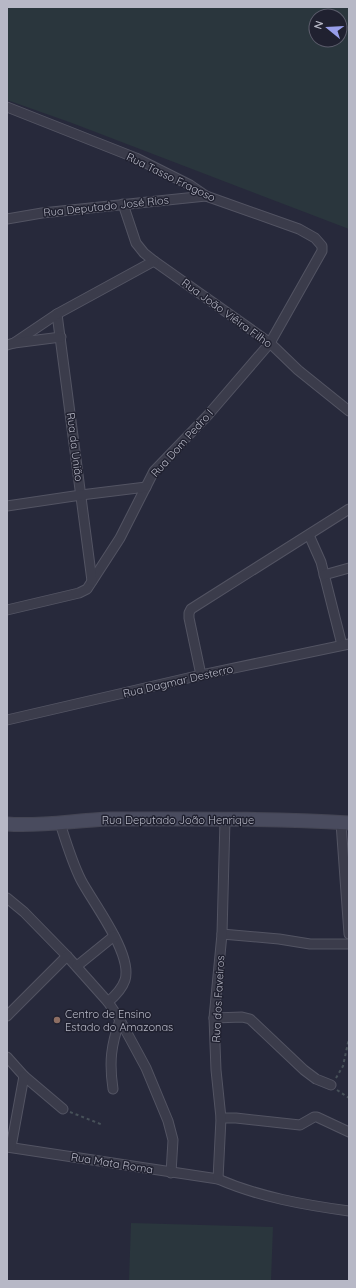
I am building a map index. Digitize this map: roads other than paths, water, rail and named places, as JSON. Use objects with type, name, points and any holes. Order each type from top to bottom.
[{"type":"main road","name":"Rua Deputado João Henrique","points":[[7,824],[60,823],[108,819],[225,819],[345,823]]},
{"type":"street","name":"Rua Tasso Fragoso","points":[[7,107],[136,158],[190,185],[206,196],[299,229],[320,242],[322,246],[320,257]]},
{"type":"street","name":"Rua Deputado José Rios","points":[[7,219],[42,213],[206,196]]},
{"type":"street","name":"Rua João Viêira Filho","points":[[123,204],[136,243],[144,253],[270,343],[298,370],[349,411]]},
{"type":"street","name":"Rua Dom Pedro I","points":[[7,610],[79,592],[87,588],[120,538],[154,471],[208,415],[270,343],[320,257]]},
{"type":"street","points":[[10,344],[57,314],[154,261]]},
{"type":"street","name":"Rua da União","points":[[57,314],[92,581]]},
{"type":"street","points":[[10,344],[61,338]]},
{"type":"street","points":[[7,506],[146,487]]},
{"type":"street","points":[[201,675],[189,618],[191,609],[349,509]]},
{"type":"street","points":[[309,535],[321,562],[346,645]]},
{"type":"street","points":[[324,575],[349,568]]},
{"type":"street","name":"Rua Dagmar Desterro","points":[[7,720],[201,675],[346,645]]},
{"type":"street","name":"Rua dos Faveiros","points":[[218,1179],[221,1118],[216,1070],[214,1018],[222,934],[225,819]]},
{"type":"street","points":[[60,823],[72,860],[82,880],[104,916],[122,955],[126,973],[125,980],[108,1002]]},
{"type":"street","points":[[345,823],[349,934]]},
{"type":"street","points":[[7,898],[24,912],[67,956],[108,1002],[120,1020],[146,1068],[168,1121],[173,1140],[171,1173]]},
{"type":"street","points":[[222,934],[279,939],[310,944],[349,944]]},
{"type":"street","points":[[76,966],[114,936]]},
{"type":"street","points":[[7,1016],[67,956]]},
{"type":"street","points":[[214,1018],[242,1017],[250,1019],[304,1070],[316,1079],[331,1085]]},
{"type":"street","points":[[113,1089],[110,1071],[111,1054],[114,1035],[120,1020]]},
{"type":"street","points":[[7,1057],[24,1076],[63,1109]]},
{"type":"street","points":[[9,1147],[24,1076]]},
{"type":"street","points":[[221,1118],[236,1118],[300,1125],[314,1117],[317,1117],[349,1132]]},
{"type":"street","name":"Rua Mata Roma","points":[[9,1147],[218,1179],[241,1188],[277,1198],[309,1205],[348,1209]]},
{"type":"place","name":"Centro de Ensino Estado do Amazonas","points":[[57,1020]]}]
